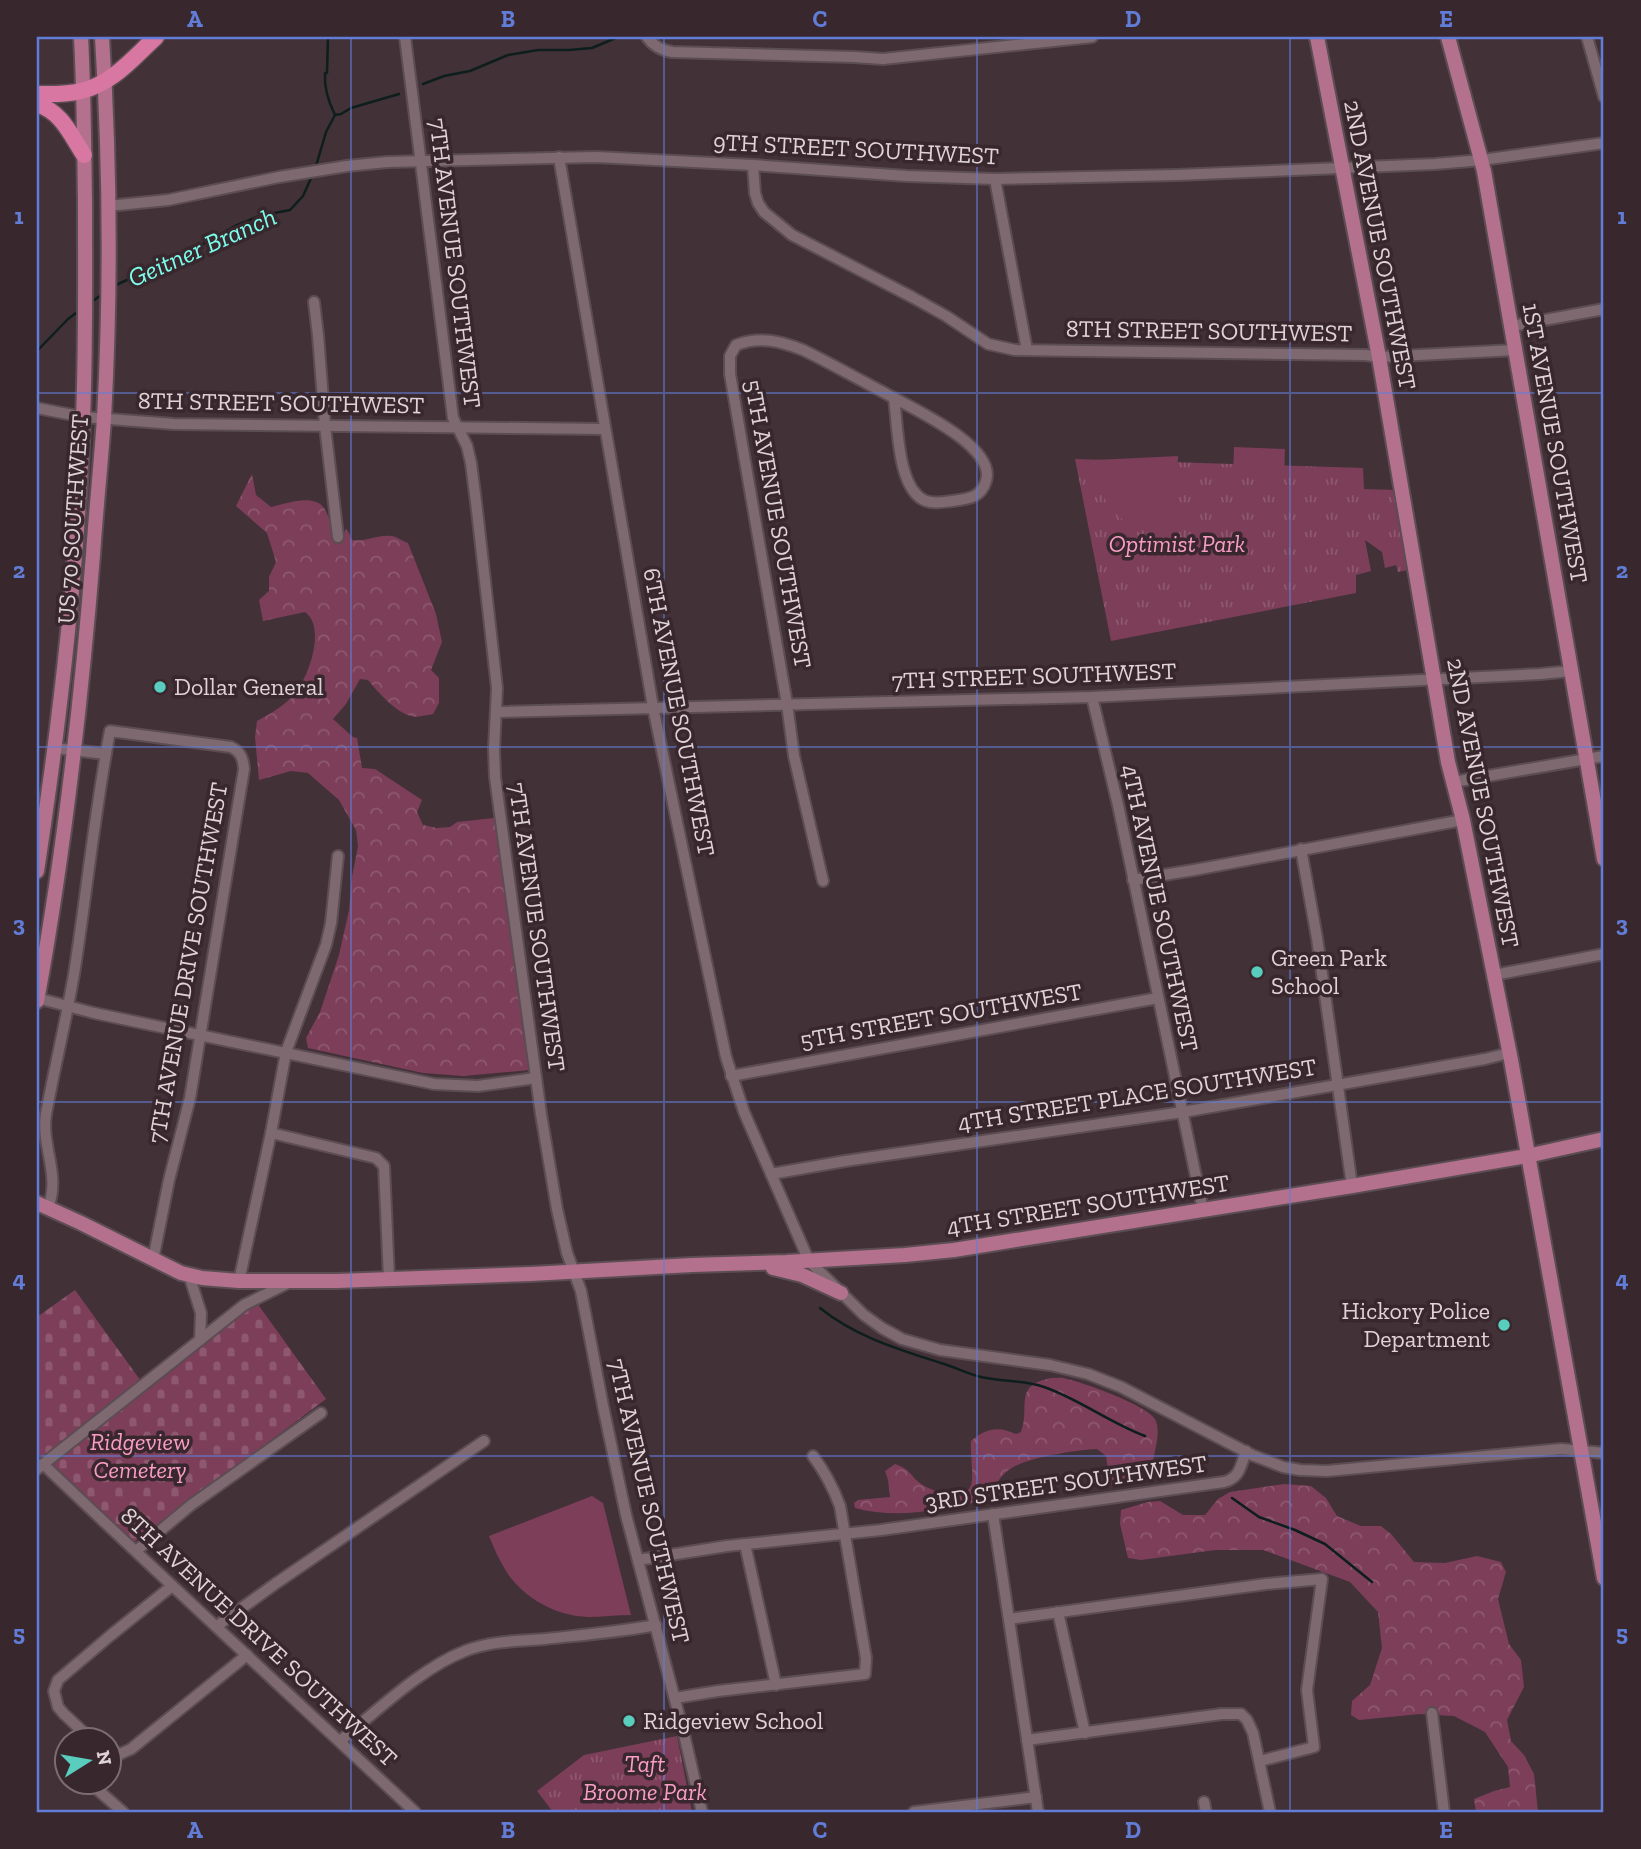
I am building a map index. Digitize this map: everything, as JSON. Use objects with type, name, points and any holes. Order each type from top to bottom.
[{"type":"highway","points":[[37,94],[67,94],[105,83],[156,37]]},
{"type":"highway","points":[[37,104],[53,112],[64,122],[84,155]]},
{"type":"main road","name":"US 70 SOUTHWEST","points":[[37,871],[55,748],[75,562],[83,416],[85,242],[81,37]]},
{"type":"main road","name":"US 70 SOUTHWEST","points":[[37,1000],[53,910],[85,659],[104,418],[108,206],[102,37]]},
{"type":"main road","name":"2ND AVENUE SOUTHWEST","points":[[1317,37],[1379,357],[1453,782],[1463,820],[1509,1053],[1604,1578]]},
{"type":"main road","name":"1ST AVENUE SOUTHWEST","points":[[1448,37],[1482,160],[1604,859]]},
{"type":"main road","name":"4TH STREET SOUTHWEST","points":[[41,1207],[181,1273],[210,1279],[290,1282],[809,1261],[954,1250],[1352,1186],[1527,1156],[1604,1139]]},
{"type":"main road","points":[[737,1263],[792,1272],[816,1280],[841,1293]]},
{"type":"street","name":"7TH AVENUE SOUTHWEST","points":[[405,37],[453,418],[467,446],[471,463],[493,641],[497,712],[495,777],[536,1078],[561,1232],[581,1291],[626,1515],[675,1698],[702,1812]]},
{"type":"street","points":[[647,37],[654,45],[672,52],[883,59],[1092,37]]},
{"type":"street","points":[[1587,37],[1604,97]]},
{"type":"street","name":"9TH STREET SOUTHWEST","points":[[108,206],[168,200],[347,166],[421,161],[596,156],[995,179],[1342,169],[1482,160],[1604,143]]},
{"type":"street","name":"6TH AVENUE SOUTHWEST","points":[[559,157],[653,707],[726,1057],[744,1112],[809,1261]]},
{"type":"street","name":"8TH STREET SOUTHWEST","points":[[753,164],[758,203],[764,212],[792,235],[912,297],[988,344],[1006,349],[1353,354],[1379,357],[1516,350]]},
{"type":"street","points":[[995,179],[1027,350]]},
{"type":"street","points":[[314,302],[338,537]]},
{"type":"street","points":[[1512,326],[1604,309]]},
{"type":"street","name":"5TH AVENUE SOUTHWEST","points":[[823,881],[794,756],[730,374],[730,356],[736,345],[747,341],[764,339],[782,342],[814,355],[923,412],[979,455],[987,477],[977,496],[937,503],[916,495],[905,479],[894,398]]},
{"type":"street","name":"8TH STREET SOUTHWEST","points":[[37,408],[83,416],[174,424],[605,429]]},
{"type":"street","name":"7TH STREET SOUTHWEST","points":[[497,712],[1093,697],[1408,679],[1434,680],[1572,670]]},
{"type":"street","name":"4TH AVENUE SOUTHWEST","points":[[1093,697],[1203,1210]]},
{"type":"street","name":"7TH AVENUE DRIVE SOUTHWEST","points":[[106,754],[110,732],[231,747],[238,750],[242,756],[244,769],[190,1098],[169,1180],[153,1259]]},
{"type":"street","points":[[41,1207],[53,1195],[54,1185],[46,1145],[46,1116],[68,1007],[106,754],[55,748]]},
{"type":"street","points":[[1453,782],[1604,756]]},
{"type":"street","points":[[1133,880],[1463,820]]},
{"type":"street","points":[[1301,849],[1310,892],[1352,1186]]},
{"type":"street","points":[[239,1281],[286,1052],[326,945],[338,856]]},
{"type":"street","points":[[1494,975],[1604,954]]},
{"type":"street","name":"5TH STREET SOUTHWEST","points":[[732,1076],[1158,998]]},
{"type":"street","points":[[37,1000],[434,1084],[478,1086],[536,1078]]},
{"type":"street","name":"4TH STREET PLACE SOUTHWEST","points":[[771,1174],[1183,1112],[1509,1053]]},
{"type":"street","points":[[271,1133],[376,1158],[384,1166],[389,1278]]},
{"type":"street","points":[[809,1261],[864,1315],[902,1339],[940,1350],[1051,1364],[1088,1374],[1121,1387],[1245,1451],[1283,1467],[1316,1471],[1561,1449],[1604,1453]]},
{"type":"street","points":[[190,1275],[201,1313],[200,1340]]},
{"type":"street","points":[[40,1466],[252,1300],[290,1282]]},
{"type":"street","points":[[136,1551],[191,1505],[321,1413]]},
{"type":"street","points":[[217,1626],[484,1441]]},
{"type":"street","name":"3RD STREET SOUTHWEST","points":[[638,1560],[1224,1482],[1238,1473],[1245,1451]]},
{"type":"street","points":[[675,1698],[865,1674],[866,1658],[840,1506],[834,1488],[813,1456]]},
{"type":"street","name":"8TH AVENUE DRIVE SOUTHWEST","points":[[40,1466],[136,1551],[415,1812]]},
{"type":"street","points":[[993,1514],[1038,1812]]},
{"type":"street","points":[[745,1544],[776,1685]]},
{"type":"street","points":[[1009,1619],[1266,1584],[1322,1579],[1307,1690],[1314,1747],[1260,1761]]},
{"type":"street","points":[[78,1727],[58,1707],[54,1691],[58,1680],[172,1586]]},
{"type":"street","points":[[1058,1612],[1085,1732]]},
{"type":"street","points":[[340,1741],[417,1679],[468,1649],[497,1643],[656,1625]]},
{"type":"street","points":[[122,1753],[131,1749],[247,1655]]},
{"type":"street","points":[[1432,1713],[1444,1812]]},
{"type":"street","points":[[1027,1740],[1222,1714],[1241,1714],[1251,1727],[1270,1812]]},
{"type":"street","points":[[105,1797],[122,1812]]},
{"type":"street","points":[[914,1812],[1036,1797]]},
{"type":"green space","points":[[1234,447],[1285,449],[1284,479],[1233,477]]},
{"type":"green space","points":[[1178,456],[1175,535],[1143,530],[1118,516],[1102,492],[1095,460]]},
{"type":"green space","name":"Optimist Park","points":[[1075,459],[1363,468],[1364,489],[1395,490],[1408,570],[1398,572],[1396,565],[1385,568],[1382,552],[1365,540],[1371,571],[1356,575],[1356,593],[1111,641]]},
{"type":"green space","points":[[252,474],[256,495],[271,507],[306,500],[324,508],[339,545],[346,529],[352,540],[387,536],[408,543],[436,614],[442,642],[431,670],[439,678],[439,703],[433,714],[411,716],[393,706],[368,680],[360,679],[346,704],[333,719],[357,738],[362,768],[375,769],[422,800],[417,812],[423,825],[450,827],[457,822],[494,818],[530,1070],[463,1076],[423,1073],[308,1048],[306,1038],[320,1012],[339,955],[349,910],[358,846],[356,830],[339,800],[308,773],[291,771],[259,780],[255,737],[257,721],[285,704],[299,688],[313,654],[315,629],[305,612],[263,621],[259,600],[269,591],[269,577],[276,562],[267,533],[236,506]]},
{"type":"green space","name":"Ridgeview Cemetery","points":[[75,1290],[149,1389],[257,1303],[326,1399],[134,1542],[41,1455],[37,1455],[37,1317]]},
{"type":"green space","points":[[1051,1378],[1065,1378],[1128,1401],[1155,1419],[1157,1443],[1144,1481],[1114,1486],[1110,1484],[1106,1456],[1097,1449],[1052,1455],[1018,1465],[1003,1475],[987,1500],[938,1510],[904,1513],[855,1508],[854,1503],[858,1500],[890,1497],[885,1471],[895,1464],[933,1490],[955,1494],[968,1490],[972,1482],[971,1441],[992,1430],[1016,1434],[1021,1432],[1027,1392],[1031,1386]]},
{"type":"green space","points":[[1284,1484],[1311,1486],[1326,1498],[1337,1516],[1361,1526],[1381,1526],[1414,1562],[1445,1563],[1477,1556],[1501,1562],[1506,1572],[1498,1599],[1509,1644],[1521,1660],[1524,1687],[1507,1720],[1511,1741],[1524,1755],[1534,1774],[1538,1812],[1476,1812],[1474,1799],[1510,1787],[1508,1767],[1485,1732],[1454,1716],[1420,1714],[1359,1720],[1351,1715],[1352,1701],[1370,1685],[1382,1648],[1378,1612],[1350,1582],[1263,1550],[1215,1550],[1141,1560],[1128,1558],[1120,1524],[1121,1510],[1160,1501],[1183,1515],[1205,1515],[1218,1499],[1230,1492]]},
{"type":"green space","points":[[592,1496],[603,1503],[631,1615],[576,1616],[541,1604],[513,1581],[501,1563],[489,1536]]},
{"type":"green space","name":"Taft Broome Park","points":[[677,1736],[692,1812],[553,1812],[537,1791],[584,1755]]},
{"type":"waterway","name":"Geitner Branch","points":[[316,166],[326,132],[335,115],[325,84],[328,37]]},
{"type":"waterway","points":[[423,84],[444,76],[470,71],[508,55],[538,50],[592,48],[618,37]]},
{"type":"waterway","points":[[335,115],[399,94]]},
{"type":"waterway","name":"Geitner Branch","points":[[114,286],[161,267],[235,226],[259,216],[290,210],[303,196],[312,176]]},
{"type":"waterway","name":"Geitner Branch","points":[[91,302],[103,294]]},
{"type":"waterway","name":"Geitner Branch","points":[[37,351],[80,310]]},
{"type":"waterway","points":[[820,1308],[848,1327],[878,1341],[976,1376],[1044,1387],[1145,1436]]},
{"type":"waterway","points":[[1232,1498],[1259,1517],[1325,1544],[1372,1582]]},
{"type":"place","name":"Dollar General","points":[[160,687]]},
{"type":"place","name":"Green Park School","points":[[1257,972]]},
{"type":"place","name":"Hickory Police Department","points":[[1504,1325]]},
{"type":"place","name":"Ridgeview School","points":[[629,1721]]}]
